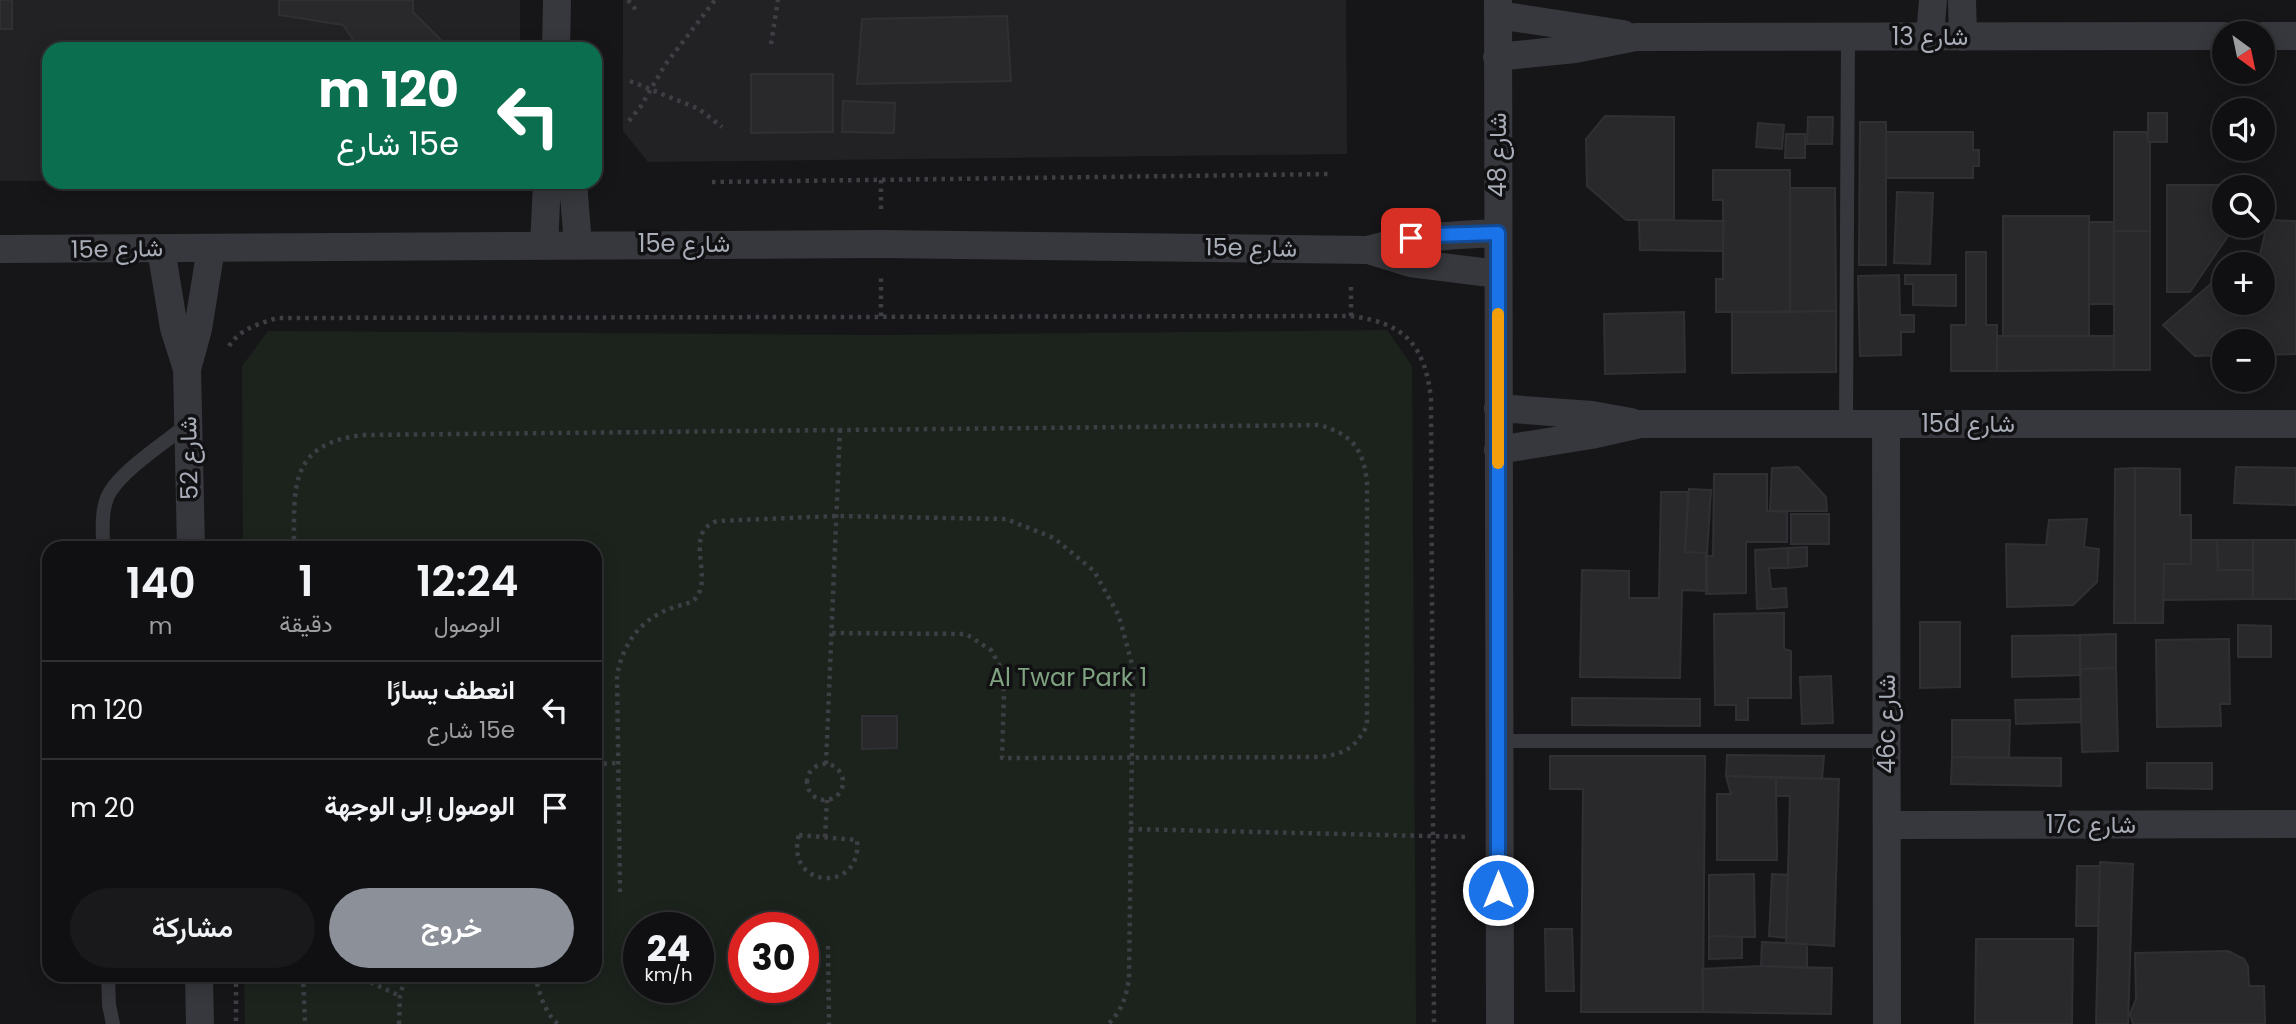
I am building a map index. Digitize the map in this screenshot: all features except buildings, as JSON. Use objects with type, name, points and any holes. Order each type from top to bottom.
[{"type":"street","points":[[556,42],[557,0]]},
{"type":"street","points":[[1930,36],[1933,0]]},
{"type":"street","points":[[1962,0],[1964,37]]},
{"type":"street","name":"شارع 13","points":[[1497,8],[1636,37]]},
{"type":"street","name":"شارع 48","points":[[1497,8],[1500,1024]]},
{"type":"street","name":"شارع 13","points":[[1497,57],[1585,47],[1636,37],[2212,36]]},
{"type":"street","points":[[2275,36],[2296,36]]},
{"type":"street","points":[[544,246],[547,189]]},
{"type":"street","points":[[574,189],[578,245]]},
{"type":"street","name":"15e شارع","points":[[0,249],[881,244],[1368,250],[1433,235],[1498,233]]},
{"type":"street","name":"شارع 52","points":[[161,248],[174,328],[187,369]]},
{"type":"street","name":"شارع 52","points":[[191,541],[187,369],[198,329],[211,248]]},
{"type":"street","name":"15e شارع","points":[[1368,250],[1410,263],[1498,274]]},
{"type":"street","name":"15d شارع","points":[[1498,408],[1592,415],[1640,424],[2296,424]]},
{"type":"street","name":"15d شارع","points":[[1498,450],[1640,424]]},
{"type":"street","name":"46c شارع","points":[[1886,425],[1887,1024]]},
{"type":"street","name":"17c شارع","points":[[1887,825],[2296,824]]},
{"type":"street","points":[[199,982],[200,1024]]},
{"type":"lane","points":[[1846,424],[1848,37]]},
{"type":"lane","points":[[103,541],[104,508],[117,480],[188,424]]},
{"type":"lane","points":[[1498,741],[1887,741]]},
{"type":"lane","points":[[108,982],[113,1024]]},
{"type":"path","points":[[628,0],[636,10]]},
{"type":"path","points":[[629,121],[665,65],[715,0]]},
{"type":"path","points":[[771,44],[778,0]]},
{"type":"path","points":[[630,81],[699,109],[722,127]]},
{"type":"path","points":[[712,182],[1331,174]]},
{"type":"path","points":[[228,348],[234,338],[254,325],[277,318],[1350,316],[1376,319],[1399,331],[1418,349],[1428,373],[1431,399],[1434,1024]]},
{"type":"path","points":[[294,541],[294,494],[300,470],[317,450],[338,437],[364,435],[1320,425],[1339,431],[1355,444],[1364,462],[1367,482],[1367,726],[1357,743],[1341,754],[1321,757],[1002,758],[1002,670],[990,650],[967,634],[832,633]]},
{"type":"path","points":[[826,764],[840,428]]},
{"type":"path","points":[[620,892],[617,675],[621,656],[642,624],[658,613],[690,603],[698,594],[701,583],[702,531],[708,524],[717,521],[836,516],[1006,519],[1054,538],[1094,571],[1119,616],[1133,668],[1129,979],[1125,1000],[1108,1024]]},
{"type":"path","points":[[602,764],[618,763]]},
{"type":"path","points":[[826,764],[835,766],[843,781],[841,790],[835,797],[827,800],[817,798],[809,792],[806,782],[809,773],[816,766],[826,764]]},
{"type":"path","points":[[825,837],[827,800]]},
{"type":"path","points":[[1130,829],[1498,837]]},
{"type":"path","points":[[799,835],[825,837],[857,840],[858,851],[849,870],[830,879],[809,873],[797,856],[799,835]]},
{"type":"path","points":[[828,946],[830,1024]]},
{"type":"path","points":[[236,982],[236,1024]]},
{"type":"path","points":[[303,982],[305,1024]]},
{"type":"path","points":[[370,982],[400,996]]},
{"type":"path","points":[[399,1024],[400,996],[404,982]]},
{"type":"path","points":[[537,982],[540,994],[558,1024]]},
{"type":"shaded area","points":[[0,0],[520,0],[520,42],[42,42],[42,181],[0,181]]},
{"type":"shaded area","points":[[623,0],[1346,0],[1347,154],[648,162],[623,131]]},
{"type":"green space","name":"Al Twar Park 1","points":[[1387,330],[1412,366],[1416,1024],[245,1024],[244,982],[602,982],[602,541],[243,541],[242,366],[268,331],[880,335]]},
{"type":"slow traffic","points":[[1498,314],[1498,463]]},
{"type":"route","points":[[1411,238],[1498,233],[1498,890]]}]
